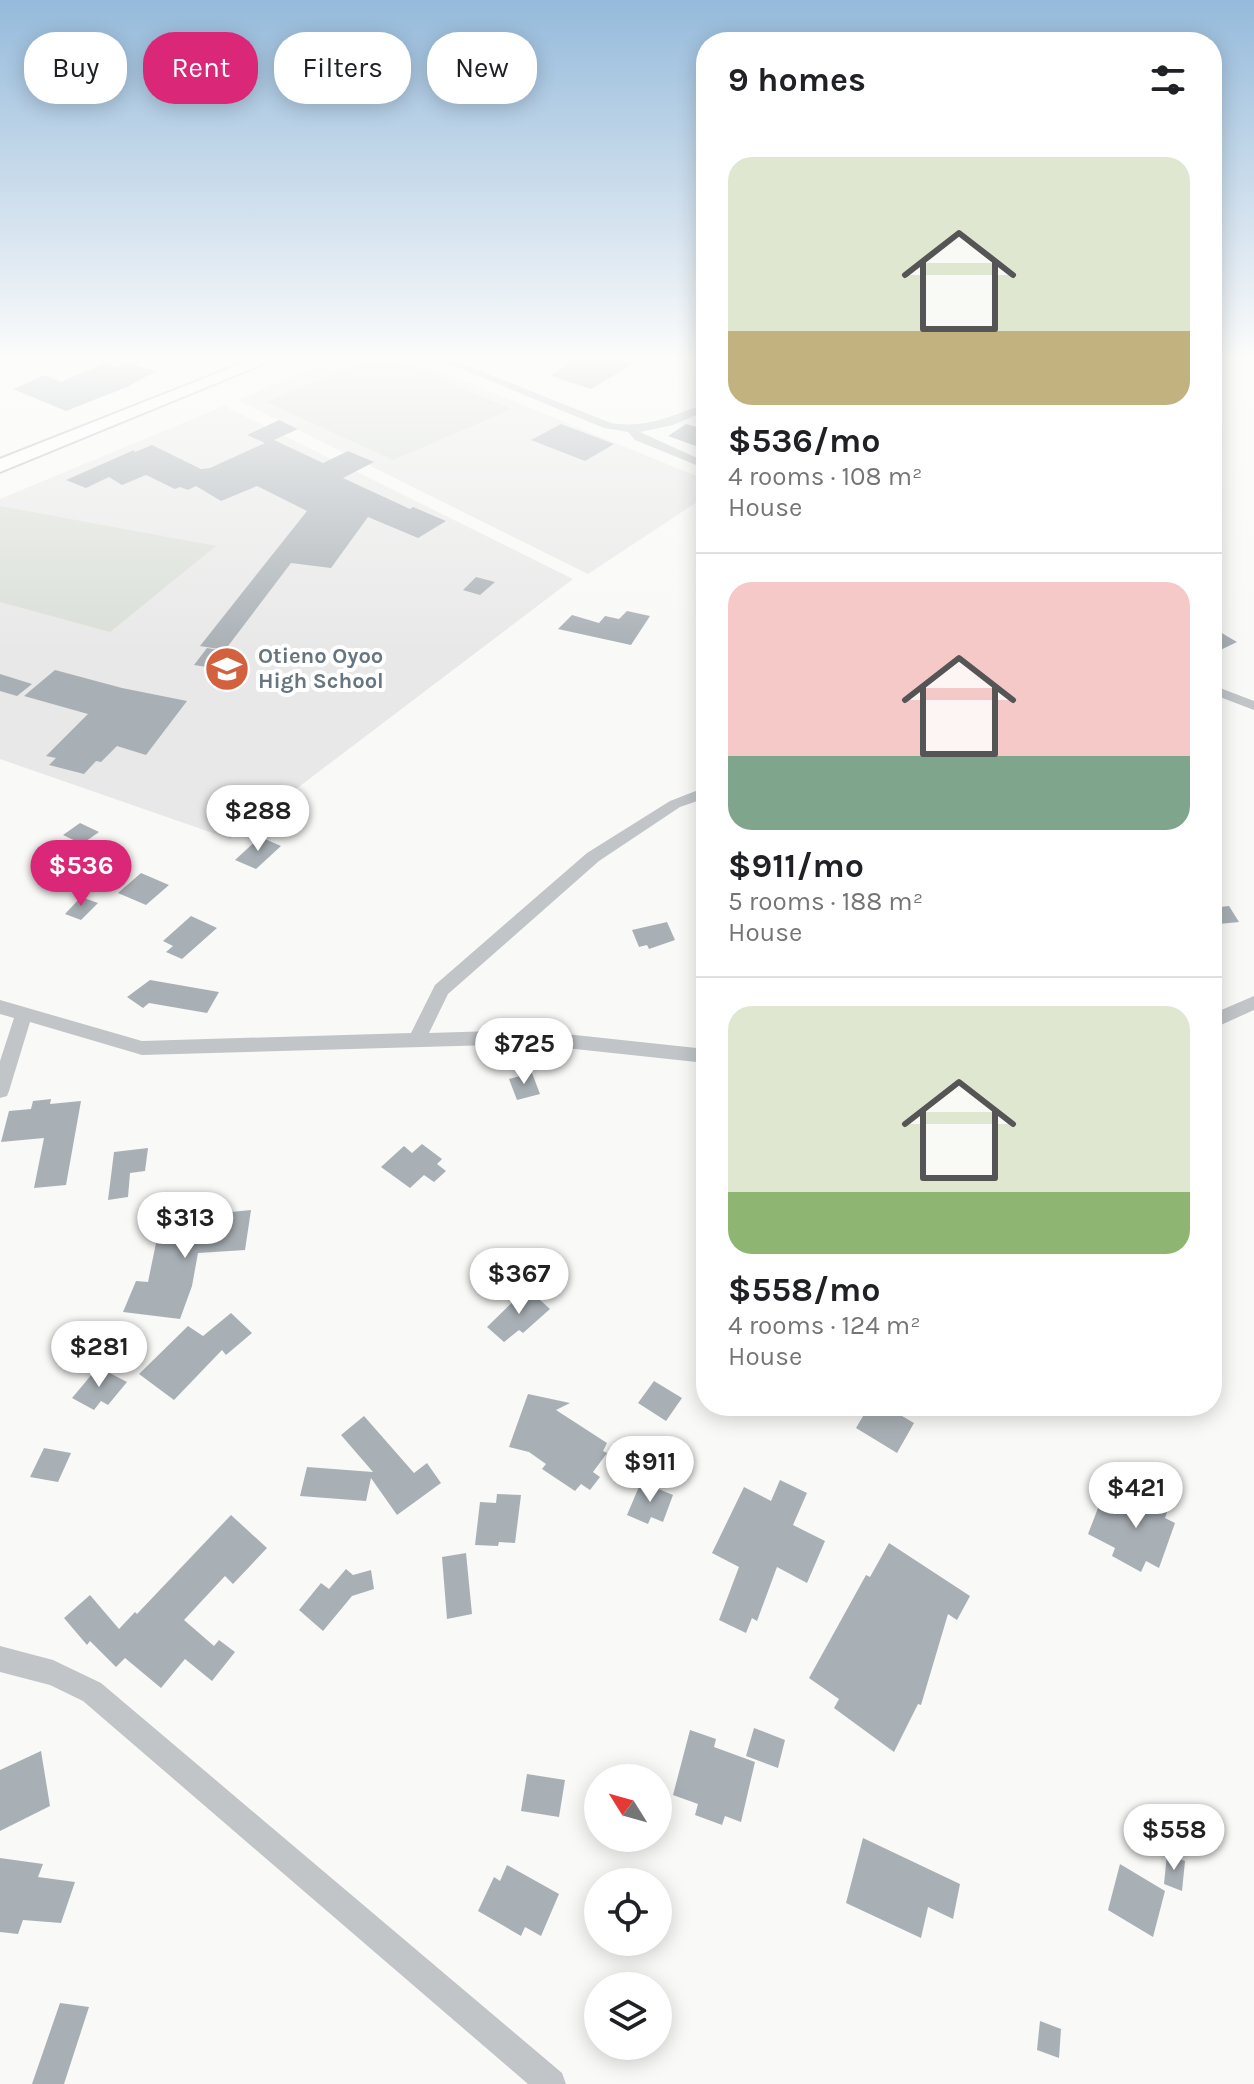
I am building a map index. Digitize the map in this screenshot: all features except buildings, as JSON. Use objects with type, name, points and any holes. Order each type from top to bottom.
[{"type":"highway","points":[[0,466],[19,458]]},
{"type":"street","points":[[1222,693],[1254,706]]},
{"type":"street","points":[[418,1038],[441,990],[593,857],[675,804],[696,796]]},
{"type":"street","points":[[1222,1017],[1254,1003]]},
{"type":"street","points":[[0,1007],[142,1048],[528,1037],[696,1055]]},
{"type":"street","points":[[0,1091],[23,1016]]},
{"type":"street","points":[[0,1659],[53,1673],[92,1692],[551,2084]]},
{"type":"shaded area","name":"Otieno Oyoo High School","points":[[98,458],[329,458],[573,579],[230,839],[0,759],[0,499]]},
{"type":"shaded area","points":[[355,458],[653,458],[696,476],[696,503],[588,574]]},
{"type":"shaded area","points":[[0,506],[216,546],[110,632],[0,602]]},
{"type":"place","name":"Otieno Oyoo High School","points":[[227,669]]}]
